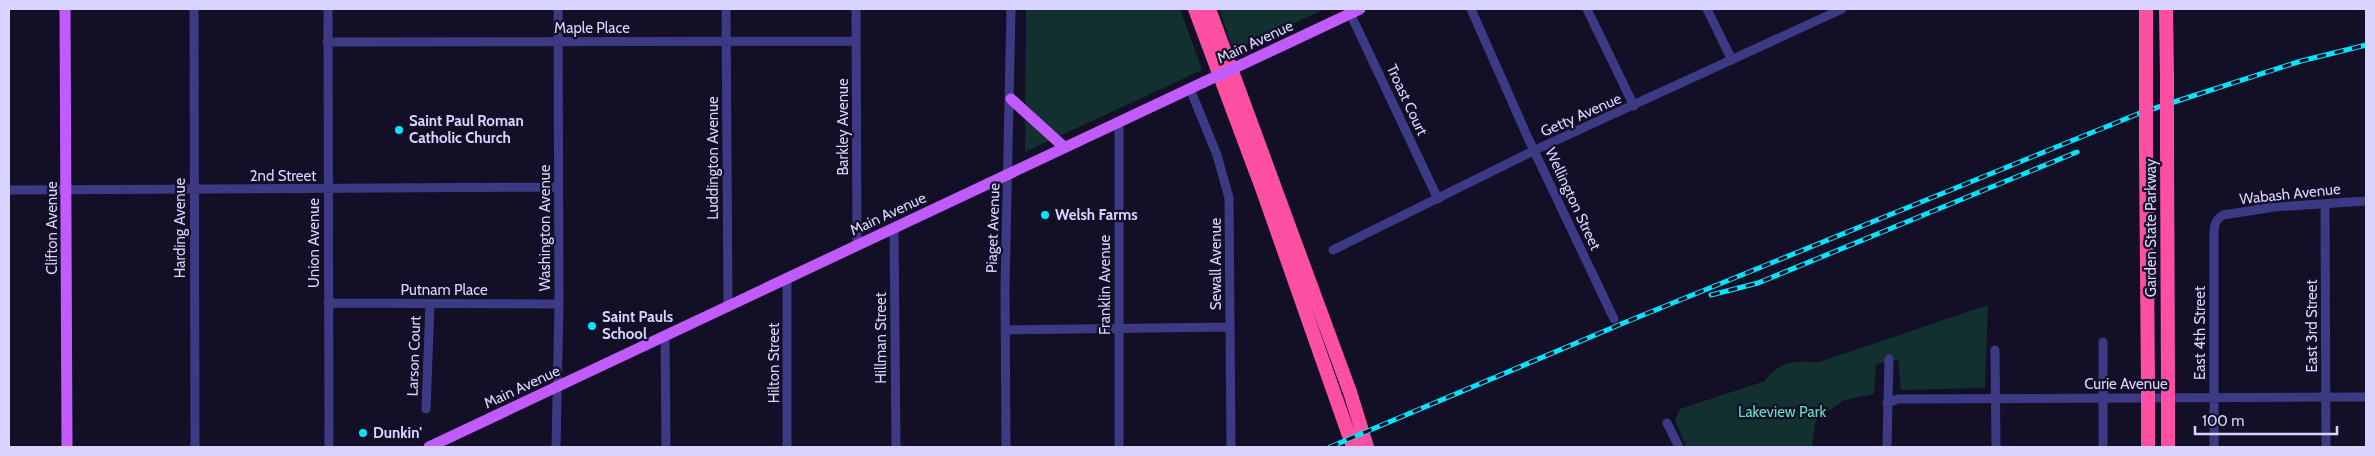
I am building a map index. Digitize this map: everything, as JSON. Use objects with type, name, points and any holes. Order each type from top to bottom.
[{"type":"highway","points":[[1196,9],[1318,342],[1353,447]]},
{"type":"highway","points":[[1209,9],[1350,392],[1367,447]]},
{"type":"highway","name":"Garden State Parkway","points":[[2146,9],[2148,447]]},
{"type":"highway","name":"Garden State Parkway","points":[[2166,9],[2168,447]]},
{"type":"main road","name":"Clifton Avenue","points":[[65,9],[67,447]]},
{"type":"main road","name":"Main Avenue","points":[[429,447],[444,444],[665,336],[1355,11]]},
{"type":"main road","points":[[1010,99],[1064,148]]},
{"type":"street","name":"Harding Avenue","points":[[194,9],[195,447]]},
{"type":"street","name":"Union Avenue","points":[[328,9],[329,447]]},
{"type":"street","name":"Washington Avenue","points":[[556,447],[559,304],[558,9]]},
{"type":"street","name":"Luddington Avenue","points":[[726,9],[728,307]]},
{"type":"street","name":"Barkley Avenue","points":[[856,9],[857,245]]},
{"type":"street","name":"Piaget Avenue","points":[[1006,447],[1005,330],[1011,9]]},
{"type":"street","name":"Wellington Street","points":[[1471,9],[1614,319]]},
{"type":"street","points":[[1587,9],[1634,106]]},
{"type":"street","points":[[1707,9],[1732,60]]},
{"type":"street","name":"Getty Avenue","points":[[1333,250],[1535,150],[1732,60],[1829,11],[1842,9]]},
{"type":"street","name":"Troast Court","points":[[1355,11],[1438,199]]},
{"type":"street","name":"Maple Place","points":[[328,42],[856,41]]},
{"type":"street","name":"Sewall Avenue","points":[[1190,88],[1217,155],[1229,198],[1231,447]]},
{"type":"street","name":"Franklin Avenue","points":[[1118,447],[1119,122]]},
{"type":"street","name":"2nd Street","points":[[9,190],[558,187]]},
{"type":"street","name":"Wabash Avenue","points":[[2218,219],[2223,215],[2257,209],[2366,201]]},
{"type":"street","name":"East 3rd Street","points":[[2325,205],[2326,447]]},
{"type":"street","name":"East 4th Street","points":[[2214,447],[2214,240],[2215,225],[2218,219]]},
{"type":"street","name":"Hillman Street","points":[[894,228],[896,447]]},
{"type":"street","name":"Hilton Street","points":[[787,279],[787,447]]},
{"type":"street","name":"Putnam Place","points":[[328,303],[559,304]]},
{"type":"street","name":"Larson Court","points":[[426,409],[430,304]]},
{"type":"street","points":[[1005,330],[1230,327]]},
{"type":"street","points":[[665,336],[666,447]]},
{"type":"street","points":[[2103,342],[2103,447]]},
{"type":"street","points":[[1995,350],[1996,447]]},
{"type":"street","points":[[1887,447],[1889,359]]},
{"type":"street","name":"Curie Avenue","points":[[1887,403],[1898,399],[2366,397]]},
{"type":"street","points":[[1667,423],[1679,447]]},
{"type":"green space","points":[[1026,9],[1180,9],[1202,70],[1025,152]]},
{"type":"green space","points":[[1219,9],[1325,9],[1234,51]]},
{"type":"green space","name":"Lakeview Park","points":[[1988,305],[1985,388],[1901,390],[1898,360],[1876,364],[1874,394],[1844,400],[1816,420],[1812,447],[1686,447],[1675,420],[1680,409],[1765,381],[1782,365],[1795,362],[1819,362]]},
{"type":"railway","points":[[1330,447],[1626,322],[2140,113],[2301,61],[2366,45]]},
{"type":"railway","points":[[1711,295],[1758,283],[2077,152]]},
{"type":"place","name":"Saint Paul Roman Catholic Church","points":[[399,130]]},
{"type":"place","name":"Welsh Farms","points":[[1045,215]]},
{"type":"place","name":"Saint Pauls School","points":[[592,326]]},
{"type":"place","name":"Dunkin'","points":[[363,433]]}]
